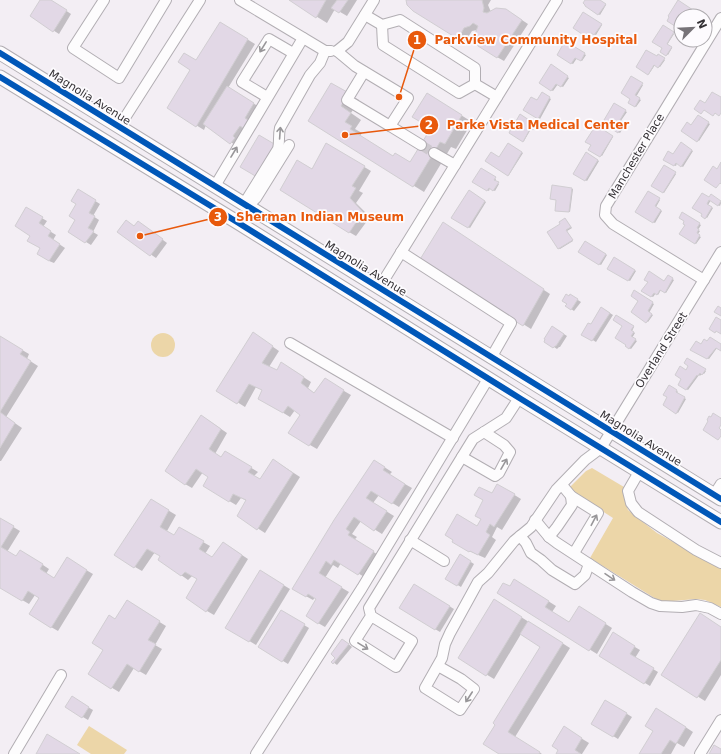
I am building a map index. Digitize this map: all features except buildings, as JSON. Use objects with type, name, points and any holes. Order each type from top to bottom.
[{"type":"main road","name":"Magnolia Avenue","points":[[0,53],[610,431],[719,493]]},
{"type":"main road","points":[[0,76],[721,522]]},
{"type":"main road","points":[[237,222],[246,205]]},
{"type":"street","points":[[104,0],[73,48],[119,78],[166,0]]},
{"type":"street","points":[[119,127],[200,0]]},
{"type":"street","points":[[240,0],[325,51],[337,51],[348,42],[374,0]]},
{"type":"street","points":[[379,288],[557,0]]},
{"type":"street","points":[[365,15],[382,25],[400,20],[407,24],[475,68],[475,84]]},
{"type":"street","name":"Manchester Place","points":[[704,280],[612,224],[605,215],[606,206],[721,18]]},
{"type":"street","points":[[382,25],[383,45],[458,93],[475,84]]},
{"type":"street","points":[[267,98],[242,82],[269,38],[293,53]]},
{"type":"street","points":[[214,186],[303,38]]},
{"type":"street","points":[[246,205],[278,150],[280,141],[278,135],[280,128],[310,75],[320,63],[325,51]]},
{"type":"street","points":[[337,51],[364,72],[408,98],[390,126]]},
{"type":"street","points":[[364,72],[348,100],[421,145]]},
{"type":"street","points":[[475,84],[497,97]]},
{"type":"street","points":[[246,205],[256,198],[289,145]]},
{"type":"street","points":[[434,153],[455,165]]},
{"type":"street","points":[[400,252],[511,323],[491,358]]},
{"type":"street","name":"Overland Street","points":[[601,448],[610,431],[721,252]]},
{"type":"street","points":[[290,343],[453,438]]},
{"type":"street","points":[[256,754],[362,588],[488,379]]},
{"type":"street","points":[[371,616],[355,641],[396,666],[412,641],[371,616],[369,608],[473,439],[506,418],[519,398]]},
{"type":"street","points":[[462,457],[495,476],[499,473],[510,452],[504,445],[484,432]]},
{"type":"street","points":[[438,666],[461,679],[474,689],[460,710],[424,688],[442,658],[445,644],[450,633],[478,582],[488,573],[514,541],[531,527],[556,490],[585,460],[601,448]]},
{"type":"street","points":[[639,472],[628,491],[631,503],[638,512],[696,550],[721,563]]},
{"type":"street","points":[[562,484],[571,496],[598,513],[574,554]]},
{"type":"street","points":[[549,537],[572,505],[571,496]]},
{"type":"street","points":[[535,520],[549,537],[632,592],[660,606],[682,607],[696,605],[710,608],[721,614]]},
{"type":"street","points":[[520,536],[526,543],[530,553],[552,570],[575,584],[585,575],[589,564]]},
{"type":"street","points":[[410,540],[444,561]]},
{"type":"street","points":[[14,754],[61,675]]},
{"type":"street","points":[[700,754],[721,720]]},
{"type":"shaded area","points":[[163,333],[172,336],[175,345],[172,354],[163,357],[154,354],[151,345],[154,336]]},
{"type":"shaded area","points":[[592,468],[624,487],[625,501],[628,510],[657,533],[721,568],[721,607],[705,600],[696,599],[661,602],[590,558],[613,518],[568,489],[586,471]]},
{"type":"shaded area","points":[[89,726],[127,750],[124,754],[91,754],[77,745]]},
{"type":"tunnel","points":[[421,145],[434,153]]},
{"type":"cycle path","points":[[0,53],[721,499]]},
{"type":"cycle path","points":[[0,77],[721,522]]},
{"type":"place","name":"Parkview Community Hospital","points":[[399,97]]},
{"type":"place","name":"Parke Vista Medical Center","points":[[345,135]]},
{"type":"place","name":"Sherman Indian Museum","points":[[140,236]]}]
